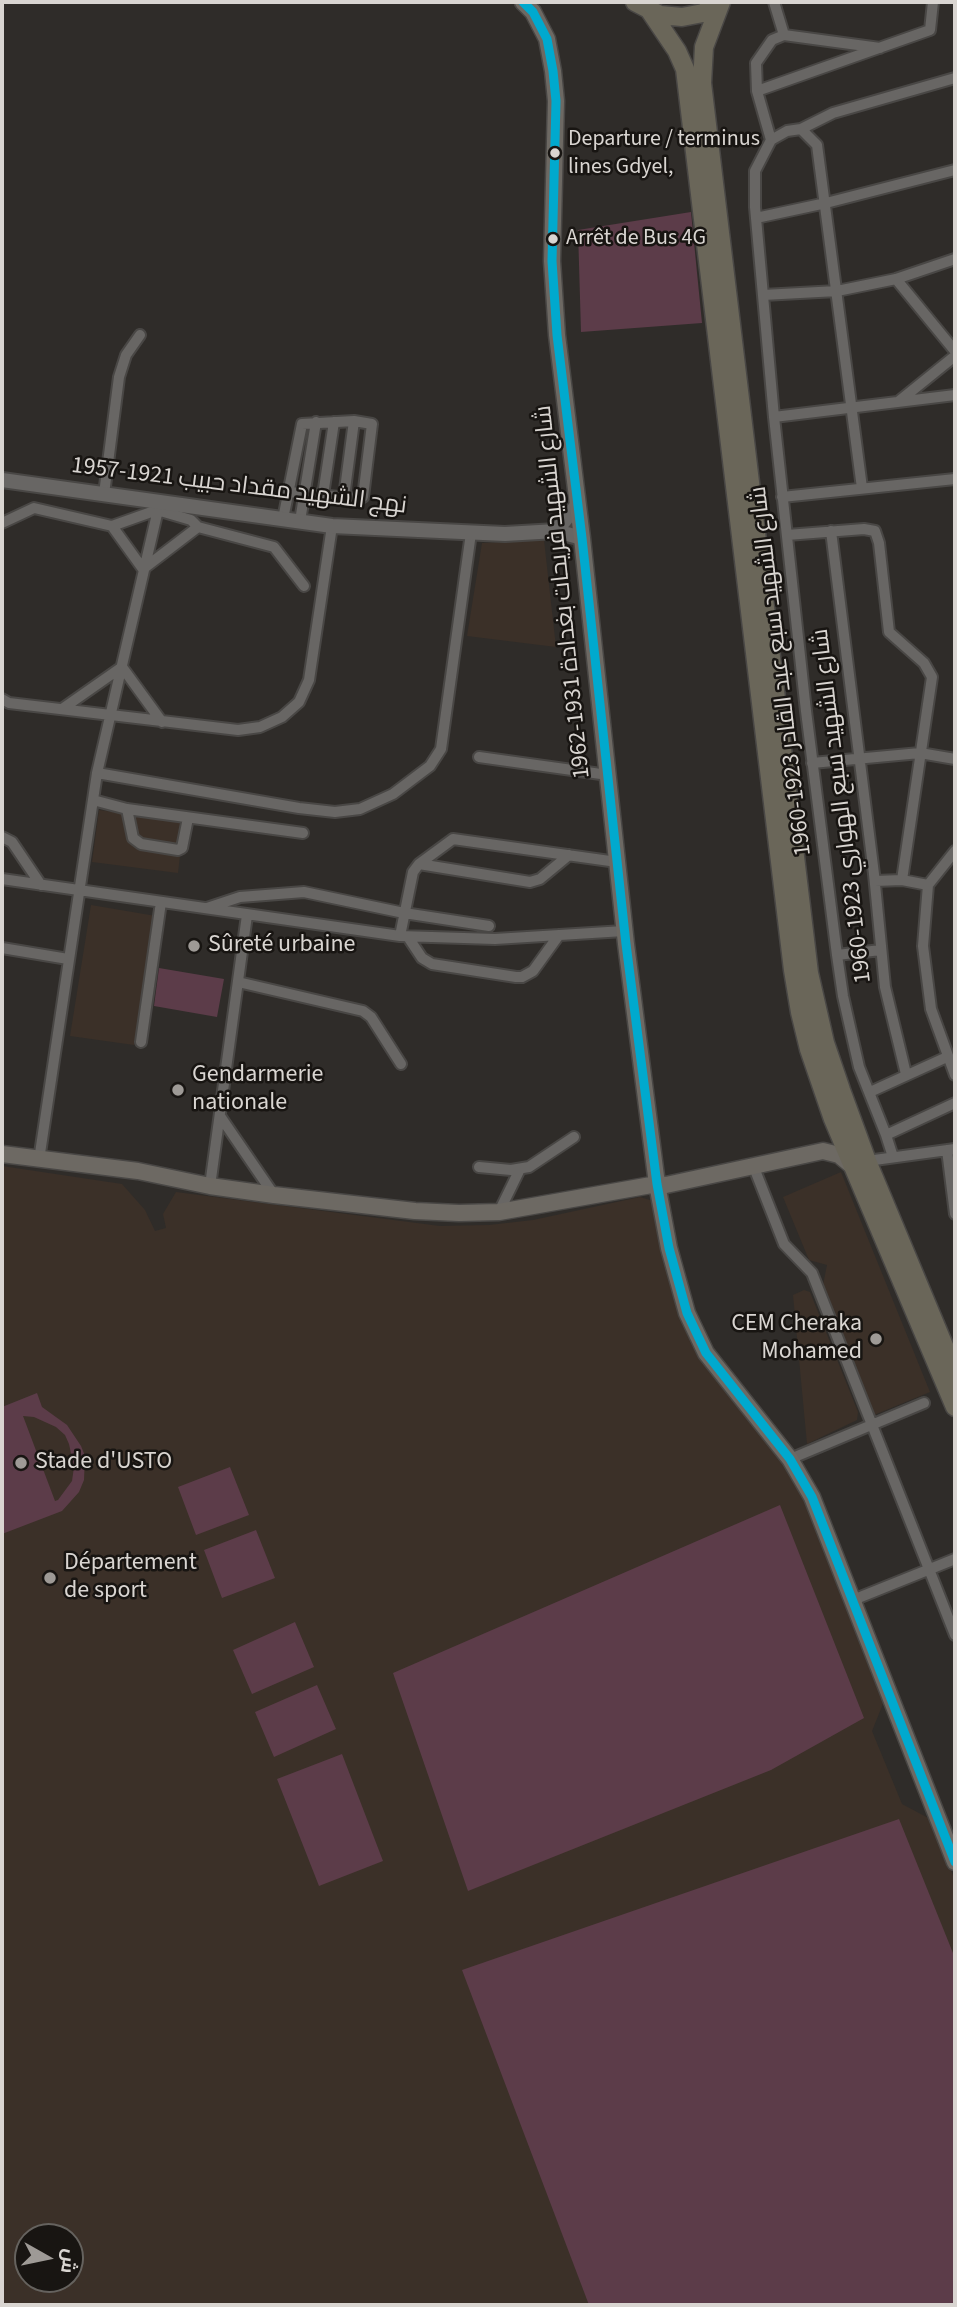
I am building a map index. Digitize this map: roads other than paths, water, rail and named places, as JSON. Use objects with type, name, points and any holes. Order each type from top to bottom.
[{"type":"highway","points":[[642,7],[671,17],[692,16],[721,2]]},
{"type":"highway","points":[[721,2],[704,47],[702,83],[809,973],[825,1043],[859,1163],[955,1407]]},
{"type":"highway","points":[[642,7],[677,51],[684,69],[793,970],[809,1049],[833,1119],[859,1163],[955,1372]]},
{"type":"main road","name":"شارع الشهيد فريحات بغدادة 1931-1962","points":[[523,2],[533,12],[547,39],[553,71],[556,101],[552,261],[557,335],[582,538],[624,931],[657,1184],[669,1248],[687,1313],[697,1337],[720,1373],[790,1459],[812,1497],[955,1862]]},
{"type":"main road","points":[[752,1161],[817,1145],[828,1135],[833,1119]]},
{"type":"main road","points":[[2,1154],[138,1171],[209,1186],[274,1195],[415,1211],[459,1213],[499,1212],[657,1184],[666,1175],[823,1151],[859,1163]]},
{"type":"street","points":[[774,2],[785,35]]},
{"type":"street","points":[[757,90],[930,30],[933,2]]},
{"type":"street","points":[[880,48],[785,35],[772,40],[756,63],[757,90],[771,139],[787,131],[801,129],[833,113],[955,78]]},
{"type":"street","points":[[801,129],[817,145],[862,488]]},
{"type":"street","name":"شارع الشهيد سبع عبد القادر 1923-1960","points":[[771,139],[755,171],[756,218],[782,497],[812,764],[843,996],[859,1067],[893,1157]]},
{"type":"street","points":[[756,218],[826,204],[955,170]]},
{"type":"street","points":[[763,295],[837,291],[896,279],[955,259]]},
{"type":"street","points":[[896,279],[955,354],[898,402]]},
{"type":"street","points":[[104,494],[119,377],[126,355],[140,335]]},
{"type":"street","points":[[774,417],[955,395]]},
{"type":"street","points":[[344,497],[355,421]]},
{"type":"street","points":[[283,519],[300,428],[307,422],[368,421],[372,424],[363,497],[358,499],[290,492]]},
{"type":"street","points":[[299,521],[316,422]]},
{"type":"street","points":[[323,495],[334,422]]},
{"type":"street","points":[[782,497],[955,479]]},
{"type":"street","name":"نهج الشهيد مقداد حبيب 1921-1957","points":[[2,480],[104,494],[159,505],[332,526],[471,533],[518,534],[556,531],[582,538]]},
{"type":"street","points":[[556,531],[578,504]]},
{"type":"street","points":[[38,1160],[97,773],[159,505]]},
{"type":"street","points":[[2,523],[34,508],[112,526],[159,505],[191,520],[198,527],[274,547],[304,586]]},
{"type":"street","points":[[112,526],[144,569]]},
{"type":"street","points":[[2,699],[9,703],[239,730],[260,727],[282,718],[299,702],[309,680],[332,526]]},
{"type":"street","points":[[144,569],[198,527]]},
{"type":"street","points":[[787,535],[864,528],[874,531],[879,543],[889,632],[924,663],[932,677],[902,880]]},
{"type":"street","name":"شارع الشهيد سبع الهواري 1923-1960","points":[[831,531],[875,881],[885,987],[906,1074]]},
{"type":"street","points":[[97,773],[335,812],[360,809],[393,794],[430,766],[441,749],[471,533]]},
{"type":"street","points":[[122,667],[162,722]]},
{"type":"street","points":[[62,709],[122,667]]},
{"type":"street","points":[[812,764],[920,753],[955,759]]},
{"type":"street","points":[[479,757],[608,775]]},
{"type":"street","points":[[93,800],[127,809],[303,833]]},
{"type":"street","points":[[127,809],[133,838],[141,844],[178,850],[182,848],[188,818]]},
{"type":"street","points":[[2,837],[12,842],[41,885]]},
{"type":"street","points":[[559,935],[533,971],[516,977],[432,964],[422,958],[404,937],[404,913],[413,872],[448,841],[457,838],[617,862]]},
{"type":"street","points":[[955,851],[928,885],[923,946],[931,1009],[955,1075]]},
{"type":"street","points":[[419,864],[530,882],[540,879],[569,855]]},
{"type":"street","points":[[2,879],[404,937],[469,939],[624,931]]},
{"type":"street","points":[[875,881],[902,880],[928,885]]},
{"type":"street","points":[[205,909],[240,897],[290,891],[489,926]]},
{"type":"street","points":[[141,1042],[161,902]]},
{"type":"street","points":[[209,1186],[247,915]]},
{"type":"street","points":[[2,948],[68,959]]},
{"type":"street","points":[[837,956],[881,950]]},
{"type":"street","points":[[238,982],[363,1011],[371,1017],[401,1064]]},
{"type":"street","points":[[870,1092],[947,1057]]},
{"type":"street","points":[[886,1135],[955,1103]]},
{"type":"street","points":[[220,1116],[274,1195]]},
{"type":"street","points":[[479,1167],[520,1169],[537,1163],[574,1137]]},
{"type":"street","points":[[859,1163],[951,1150],[955,1214]]},
{"type":"street","points":[[752,1161],[784,1244],[812,1273],[955,1635]]},
{"type":"street","points":[[499,1212],[520,1169]]},
{"type":"street","points":[[790,1459],[923,1404]]},
{"type":"street","points":[[853,1600],[955,1559]]},
{"type":"place","name":"Departure / terminus lines Gdyel,","points":[[555,153]]},
{"type":"place","name":"Arrêt de Bus 4G","points":[[553,239]]},
{"type":"place","name":"Sûreté urbaine","points":[[194,946]]},
{"type":"place","name":"Gendarmerie nationale","points":[[178,1090]]},
{"type":"place","name":"CEM Cheraka Mohamed","points":[[876,1339]]},
{"type":"place","name":"Stade d'USTO","points":[[21,1463]]},
{"type":"place","name":"Département de sport","points":[[50,1578]]}]
